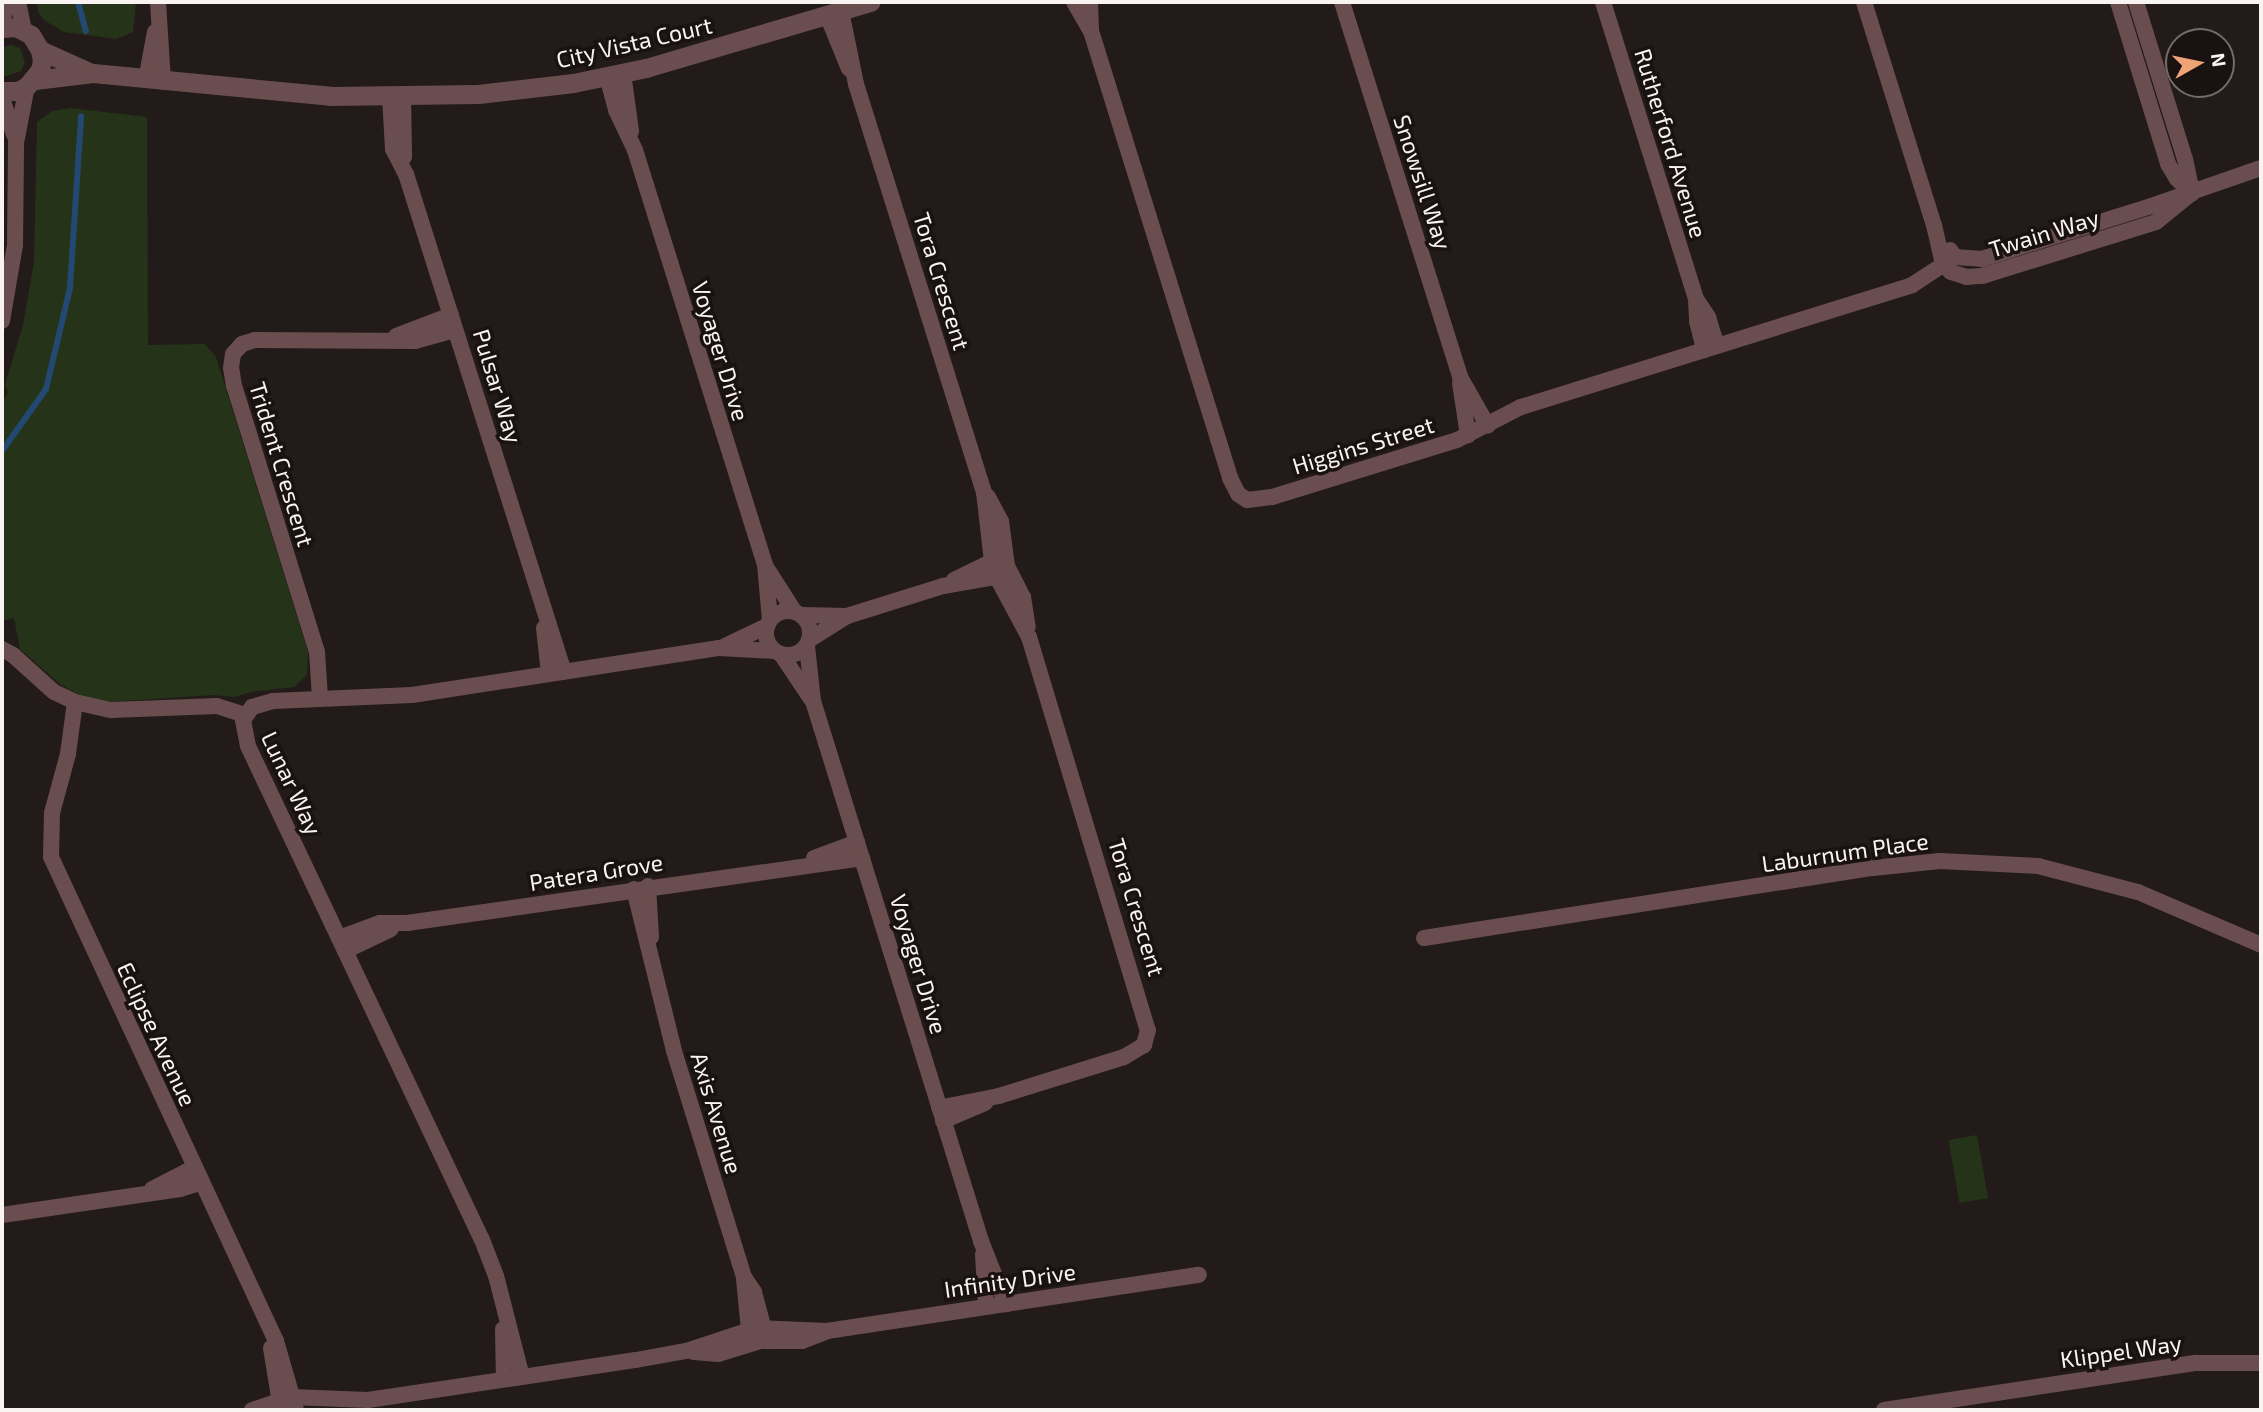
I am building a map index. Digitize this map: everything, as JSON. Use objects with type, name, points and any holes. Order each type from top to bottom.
[{"type":"street","points":[[2,21],[8,2]]},
{"type":"street","points":[[18,2],[24,30],[40,50],[93,73],[330,96],[397,97]]},
{"type":"street","name":"City Vista Court","points":[[397,97],[527,89],[615,75],[694,56],[870,2]]},
{"type":"street","name":"Higgins Street","points":[[1074,2],[1091,31],[1226,464],[1238,494],[1247,500],[1272,497],[1468,435],[1521,407],[1912,285],[1949,261]]},
{"type":"street","name":"Higgins Street","points":[[1090,2],[1091,31]]},
{"type":"street","name":"Snowsill Way","points":[[1342,2],[1460,377],[1468,435]]},
{"type":"street","name":"Rutherford Avenue","points":[[1604,2],[1696,299],[1697,321],[1710,348]]},
{"type":"street","points":[[1864,2],[1934,225],[1949,261]]},
{"type":"street","points":[[2118,2],[2168,164],[2177,179],[2192,193]]},
{"type":"street","points":[[2136,2],[2185,159],[2192,193]]},
{"type":"street","points":[[155,81],[158,9]]},
{"type":"street","name":"Tora Crescent","points":[[834,13],[984,492],[1001,521],[998,568],[1026,607],[1029,637],[1145,1010],[1148,1036],[1140,1049],[1124,1057],[941,1114]]},
{"type":"street","points":[[2,28],[24,30]]},
{"type":"street","points":[[2,91],[18,91],[31,83],[40,71],[40,50]]},
{"type":"street","points":[[31,83],[93,73]]},
{"type":"street","name":"Voyager Drive","points":[[615,75],[616,110],[635,150],[765,565],[768,623]]},
{"type":"street","points":[[2,316],[15,245],[16,143],[31,83]]},
{"type":"street","points":[[2,97],[16,143]]},
{"type":"street","name":"Pulsar Way","points":[[397,97],[406,174],[542,612],[555,637],[556,673]]},
{"type":"street","name":"Twain Way","points":[[1949,261],[1951,272],[1966,277],[1982,276],[2156,222],[2192,193],[2261,168]]},
{"type":"street","name":"Trident Crescent","points":[[320,698],[317,652],[234,386],[232,361],[237,348],[255,340],[384,340],[453,322]]},
{"type":"street","name":"Snowsill Way","points":[[1460,377],[1488,426]]},
{"type":"street","name":"Voyager Drive","points":[[765,565],[798,613]]},
{"type":"street","points":[[848,616],[780,612],[768,623],[767,640],[778,653],[795,654],[848,616],[943,586],[977,568],[998,568]]},
{"type":"street","points":[[798,613],[810,627],[808,643]]},
{"type":"street","name":"Lunar Way","points":[[719,648],[768,623]]},
{"type":"street","name":"Voyager Drive","points":[[808,643],[813,701],[981,1241],[1006,1304]]},
{"type":"street","name":"Lunar Way","points":[[522,1377],[496,1276],[482,1240],[248,746],[242,726],[245,715],[251,707],[265,703],[412,695],[719,648],[778,653]]},
{"type":"street","points":[[2,649],[13,655],[54,692],[81,704],[111,710],[217,706],[245,715]]},
{"type":"street","name":"Voyager Drive","points":[[778,653],[813,701]]},
{"type":"street","name":"Eclipse Avenue","points":[[81,704],[52,813],[51,858],[267,1325],[288,1404]]},
{"type":"street","name":"Patera Grove","points":[[342,944],[380,923],[407,923],[641,888],[791,865],[860,850]]},
{"type":"street","name":"Laburnum Place","points":[[1424,938],[1873,868],[1940,861],[2038,866],[2138,892],[2261,945]]},
{"type":"street","name":"Axis Avenue","points":[[641,888],[663,1013],[744,1277],[758,1335]]},
{"type":"street","points":[[2,1215],[137,1196],[197,1175]]},
{"type":"street","name":"Voyager Drive","points":[[981,1241],[986,1307]]},
{"type":"street","name":"Infinity Drive","points":[[251,1410],[288,1404],[369,1400],[686,1352],[718,1354],[758,1335],[827,1331],[1199,1275]]},
{"type":"street","name":"Lunar Way","points":[[503,1309],[505,1379]]},
{"type":"street","name":"Klippel Way","points":[[1884,1410],[1985,1403],[2196,1363],[2261,1363]]},
{"type":"street","name":"Infinity Drive","points":[[338,1410],[369,1400]]},
{"type":"green space","points":[[37,2],[136,2],[133,32],[116,39],[64,32],[44,20],[38,12]]},
{"type":"green space","points":[[11,45],[20,48],[25,62],[21,71],[6,76],[2,74],[2,47]]},
{"type":"green space","points":[[70,108],[147,117],[148,345],[205,344],[216,357],[308,652],[307,675],[294,687],[250,692],[235,697],[214,695],[107,702],[82,696],[60,684],[20,649],[14,618],[2,621],[2,404],[8,392],[5,385],[23,325],[34,262],[37,122],[52,111]]},
{"type":"green space","points":[[1977,1135],[1988,1198],[1960,1203],[1948,1140]]},
{"type":"waterway","points":[[78,2],[86,31]]},
{"type":"waterway","points":[[2,451],[46,389],[70,288],[81,116]]}]
